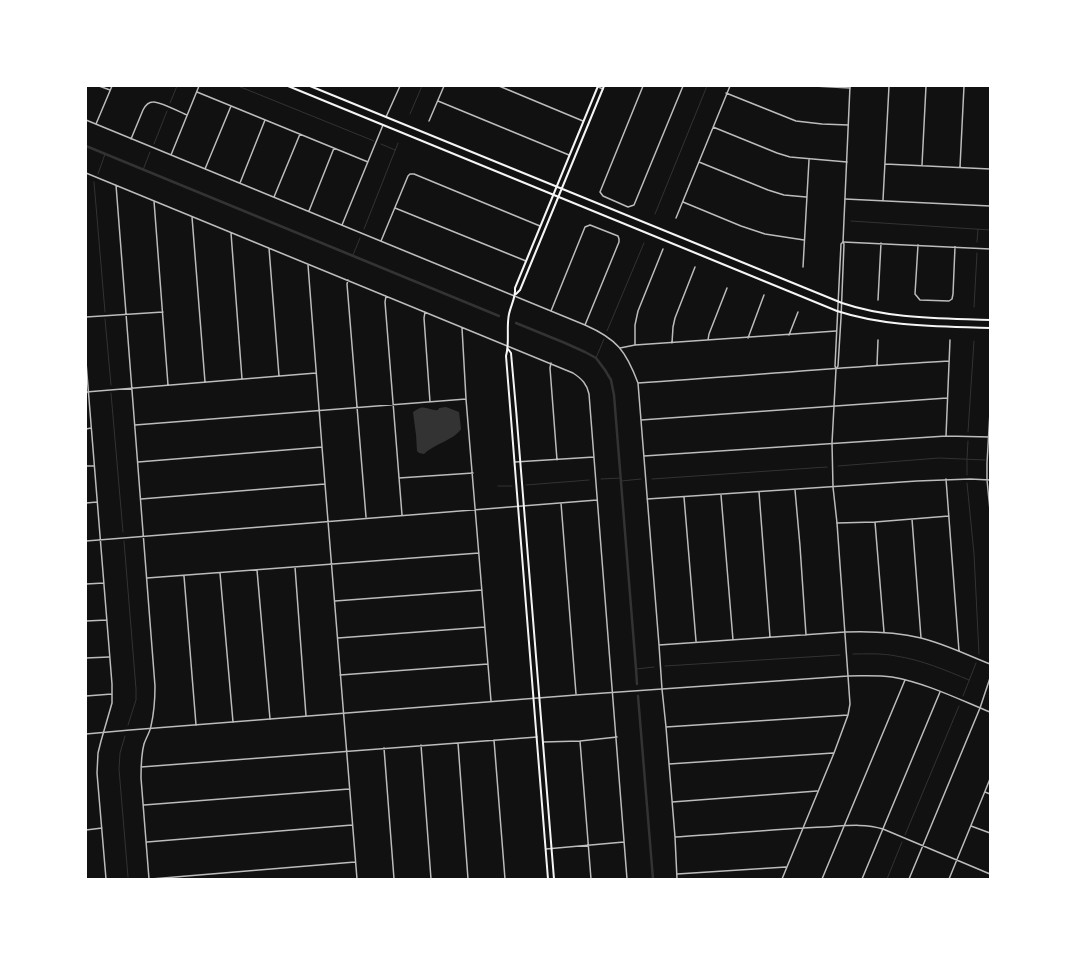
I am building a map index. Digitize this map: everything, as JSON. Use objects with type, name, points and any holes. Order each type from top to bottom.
[{"type":"main road","points":[[288,86],[841,312],[890,323],[990,328]]},
{"type":"main road","points":[[310,86],[838,302],[865,310],[888,314],[990,320]]},
{"type":"main road","points":[[548,879],[506,356],[508,347],[508,319],[515,295],[515,288],[597,86]]},
{"type":"main road","points":[[515,295],[520,290],[603,87]]},
{"type":"main road","points":[[508,347],[512,359],[521,462],[554,879]]},
{"type":"street","points":[[99,86],[110,90]]},
{"type":"street","points":[[96,124],[112,86]]},
{"type":"street","points":[[171,155],[199,86]]},
{"type":"street","points":[[386,117],[399,86]]},
{"type":"street","points":[[429,121],[444,86]]},
{"type":"street","points":[[499,86],[583,121]]},
{"type":"street","points":[[597,86],[603,87]]},
{"type":"street","points":[[643,86],[600,192],[603,196],[628,207],[634,205],[683,86]]},
{"type":"street","points":[[676,218],[730,86]]},
{"type":"street","points":[[814,86],[850,87],[843,242],[842,303],[838,366],[836,369]]},
{"type":"street","points":[[883,200],[889,86]]},
{"type":"street","points":[[922,165],[926,86]]},
{"type":"street","points":[[960,167],[964,86]]},
{"type":"street","points":[[197,92],[368,162]]},
{"type":"street","points":[[726,93],[796,121],[848,125]]},
{"type":"street","points":[[438,101],[568,155]]},
{"type":"street","points":[[131,139],[145,105],[148,103],[156,102],[187,115]]},
{"type":"street","points":[[205,169],[231,106]]},
{"type":"street","points":[[86,120],[586,325],[608,336],[620,348],[631,365],[638,383],[662,689],[676,837],[677,879]]},
{"type":"street","points":[[240,183],[265,120]]},
{"type":"street","points":[[342,225],[383,125]]},
{"type":"street","points":[[713,127],[777,154],[809,160],[847,162]]},
{"type":"street","points":[[274,197],[300,134]]},
{"type":"street","points":[[308,211],[334,148]]},
{"type":"street","points":[[803,268],[809,160]]},
{"type":"street","points":[[699,162],[768,190],[784,195],[806,197]]},
{"type":"street","points":[[885,164],[990,169]]},
{"type":"street","points":[[86,174],[348,280],[508,347],[551,363],[580,377],[588,388],[589,394],[627,879]]},
{"type":"street","points":[[381,241],[410,174],[414,174],[540,226]]},
{"type":"street","points":[[116,185],[155,686],[155,702],[151,728],[144,743],[141,767],[150,879],[355,862]]},
{"type":"street","points":[[845,199],[990,206]]},
{"type":"street","points":[[154,201],[168,385]]},
{"type":"street","points":[[682,202],[765,234],[804,240]]},
{"type":"street","points":[[395,208],[526,260]]},
{"type":"street","points":[[192,217],[205,382]]},
{"type":"street","points":[[551,311],[585,227],[590,225],[618,236],[620,239],[619,242],[586,325]]},
{"type":"street","points":[[231,233],[242,379]]},
{"type":"street","points":[[782,879],[834,753],[848,715],[850,704],[833,487],[832,443],[836,369],[836,331],[841,244],[843,242]]},
{"type":"street","points":[[843,242],[990,249]]},
{"type":"street","points":[[878,300],[881,243]]},
{"type":"street","points":[[918,245],[915,294],[920,300],[949,301],[952,299],[955,247]]},
{"type":"street","points":[[269,248],[279,376]]},
{"type":"street","points":[[635,345],[635,325],[638,311],[663,249]]},
{"type":"street","points":[[308,265],[357,879]]},
{"type":"street","points":[[672,342],[675,318],[696,267]]},
{"type":"street","points":[[348,280],[346,284],[366,518]]},
{"type":"street","points":[[708,340],[727,288]]},
{"type":"street","points":[[748,338],[764,295]]},
{"type":"street","points":[[386,296],[385,302],[402,515]]},
{"type":"street","points":[[86,317],[163,312]]},
{"type":"street","points":[[425,312],[424,318],[430,402]]},
{"type":"street","points":[[789,335],[798,312]]},
{"type":"street","points":[[462,328],[466,399],[491,702]]},
{"type":"street","points":[[620,348],[635,345],[672,342],[836,331]]},
{"type":"street","points":[[877,365],[878,340]]},
{"type":"street","points":[[946,436],[950,340]]},
{"type":"street","points":[[638,383],[949,361]]},
{"type":"street","points":[[86,362],[87,391],[98,502],[112,694],[112,703],[98,753],[97,773],[106,879]]},
{"type":"street","points":[[551,363],[550,368],[557,460]]},
{"type":"street","points":[[87,391],[316,373]]},
{"type":"street","points":[[641,420],[947,398]]},
{"type":"street","points":[[134,425],[466,399]]},
{"type":"street","points":[[990,412],[987,463],[990,510]]},
{"type":"street","points":[[86,429],[91,428]]},
{"type":"street","points":[[644,456],[946,436],[989,437]]},
{"type":"street","points":[[137,462],[322,447]]},
{"type":"street","points":[[515,462],[594,457]]},
{"type":"street","points":[[86,466],[94,466]]},
{"type":"street","points":[[399,478],[473,473]]},
{"type":"street","points":[[648,499],[946,479],[989,480]]},
{"type":"street","points":[[946,479],[959,651]]},
{"type":"street","points":[[140,499],[325,484]]},
{"type":"street","points":[[795,490],[806,635]]},
{"type":"street","points":[[759,492],[770,637]]},
{"type":"street","points":[[721,494],[733,640]]},
{"type":"street","points":[[684,497],[696,642]]},
{"type":"street","points":[[86,541],[598,500]]},
{"type":"street","points":[[86,503],[98,502]]},
{"type":"street","points":[[561,503],[576,695]]},
{"type":"street","points":[[837,524],[949,516]]},
{"type":"street","points":[[912,519],[920,638]]},
{"type":"street","points":[[875,522],[884,632]]},
{"type":"street","points":[[147,578],[479,553]]},
{"type":"street","points":[[295,567],[306,716]]},
{"type":"street","points":[[257,570],[270,719]]},
{"type":"street","points":[[220,573],[233,722]]},
{"type":"street","points":[[184,576],[196,725]]},
{"type":"street","points":[[86,584],[104,583]]},
{"type":"street","points":[[335,601],[482,590]]},
{"type":"street","points":[[86,621],[107,620]]},
{"type":"street","points":[[338,638],[485,627]]},
{"type":"street","points":[[659,645],[845,632],[884,632],[920,638],[959,651],[990,664]]},
{"type":"street","points":[[86,658],[109,656]]},
{"type":"street","points":[[340,675],[488,664]]},
{"type":"street","points":[[86,734],[534,698],[848,676],[891,677],[921,684],[990,712]]},
{"type":"street","points":[[909,879],[980,708],[990,678]]},
{"type":"street","points":[[822,879],[904,680]]},
{"type":"street","points":[[862,879],[940,692]]},
{"type":"street","points":[[86,696],[112,694]]},
{"type":"street","points":[[666,727],[848,715]]},
{"type":"street","points":[[141,767],[537,737]]},
{"type":"street","points":[[543,742],[580,741],[617,737]]},
{"type":"street","points":[[494,740],[505,879]]},
{"type":"street","points":[[580,741],[591,879]]},
{"type":"street","points":[[458,743],[468,879]]},
{"type":"street","points":[[421,745],[431,879]]},
{"type":"street","points":[[384,748],[394,879]]},
{"type":"street","points":[[669,764],[834,753]]},
{"type":"street","points":[[949,879],[990,779]]},
{"type":"street","points":[[143,805],[349,789]]},
{"type":"street","points":[[672,802],[818,791]]},
{"type":"street","points":[[985,792],[990,794]]},
{"type":"street","points":[[676,837],[863,825],[883,829],[990,874]]},
{"type":"street","points":[[146,842],[352,826]]},
{"type":"street","points":[[971,826],[990,833]]},
{"type":"street","points":[[86,830],[102,828]]},
{"type":"street","points":[[546,849],[624,842]]},
{"type":"street","points":[[677,874],[786,867]]},
{"type":"shaded area","points":[[446,407],[459,412],[461,429],[454,436],[433,447],[424,454],[419,453],[417,451],[413,412],[419,408],[438,410],[439,408]]},
{"type":"waterway","points":[[170,103],[177,86]]},
{"type":"waterway","points":[[238,86],[374,141]]},
{"type":"waterway","points":[[410,114],[422,86]]},
{"type":"waterway","points":[[655,214],[707,86]]},
{"type":"waterway","points":[[154,144],[167,111]]},
{"type":"waterway","points":[[364,229],[398,143]]},
{"type":"waterway","points":[[381,144],[395,150]]},
{"type":"waterway","points":[[86,146],[499,316]]},
{"type":"waterway","points":[[143,170],[150,152]]},
{"type":"waterway","points":[[98,174],[105,154]]},
{"type":"waterway","points":[[94,182],[105,312]]},
{"type":"waterway","points":[[851,221],[990,230]]},
{"type":"waterway","points":[[977,242],[978,229]]},
{"type":"waterway","points":[[353,255],[360,238]]},
{"type":"waterway","points":[[607,331],[644,243]]},
{"type":"waterway","points":[[974,307],[977,253]]},
{"type":"waterway","points":[[105,319],[111,385]]},
{"type":"waterway","points":[[516,323],[565,343],[596,358],[611,380],[614,395],[637,684]]},
{"type":"waterway","points":[[596,358],[604,339]]},
{"type":"waterway","points":[[968,432],[974,341]]},
{"type":"waterway","points":[[111,393],[123,532]]},
{"type":"waterway","points":[[967,475],[968,441]]},
{"type":"waterway","points":[[838,466],[939,458],[985,460]]},
{"type":"waterway","points":[[652,479],[827,467]]},
{"type":"waterway","points":[[601,479],[621,478]]},
{"type":"waterway","points":[[621,481],[641,479]]},
{"type":"waterway","points":[[526,485],[589,480]]},
{"type":"waterway","points":[[967,483],[974,554],[979,654]]},
{"type":"waterway","points":[[498,486],[512,486]]},
{"type":"waterway","points":[[124,541],[136,689],[136,700],[128,725]]},
{"type":"waterway","points":[[853,654],[885,654],[915,660],[969,680]]},
{"type":"waterway","points":[[665,666],[840,655]]},
{"type":"waterway","points":[[963,696],[976,663]]},
{"type":"waterway","points":[[636,669],[654,667]]},
{"type":"waterway","points":[[638,696],[653,879]]},
{"type":"waterway","points":[[905,835],[959,706]]},
{"type":"waterway","points":[[125,736],[120,753],[119,769],[128,877]]},
{"type":"waterway","points":[[887,879],[902,842]]}]
